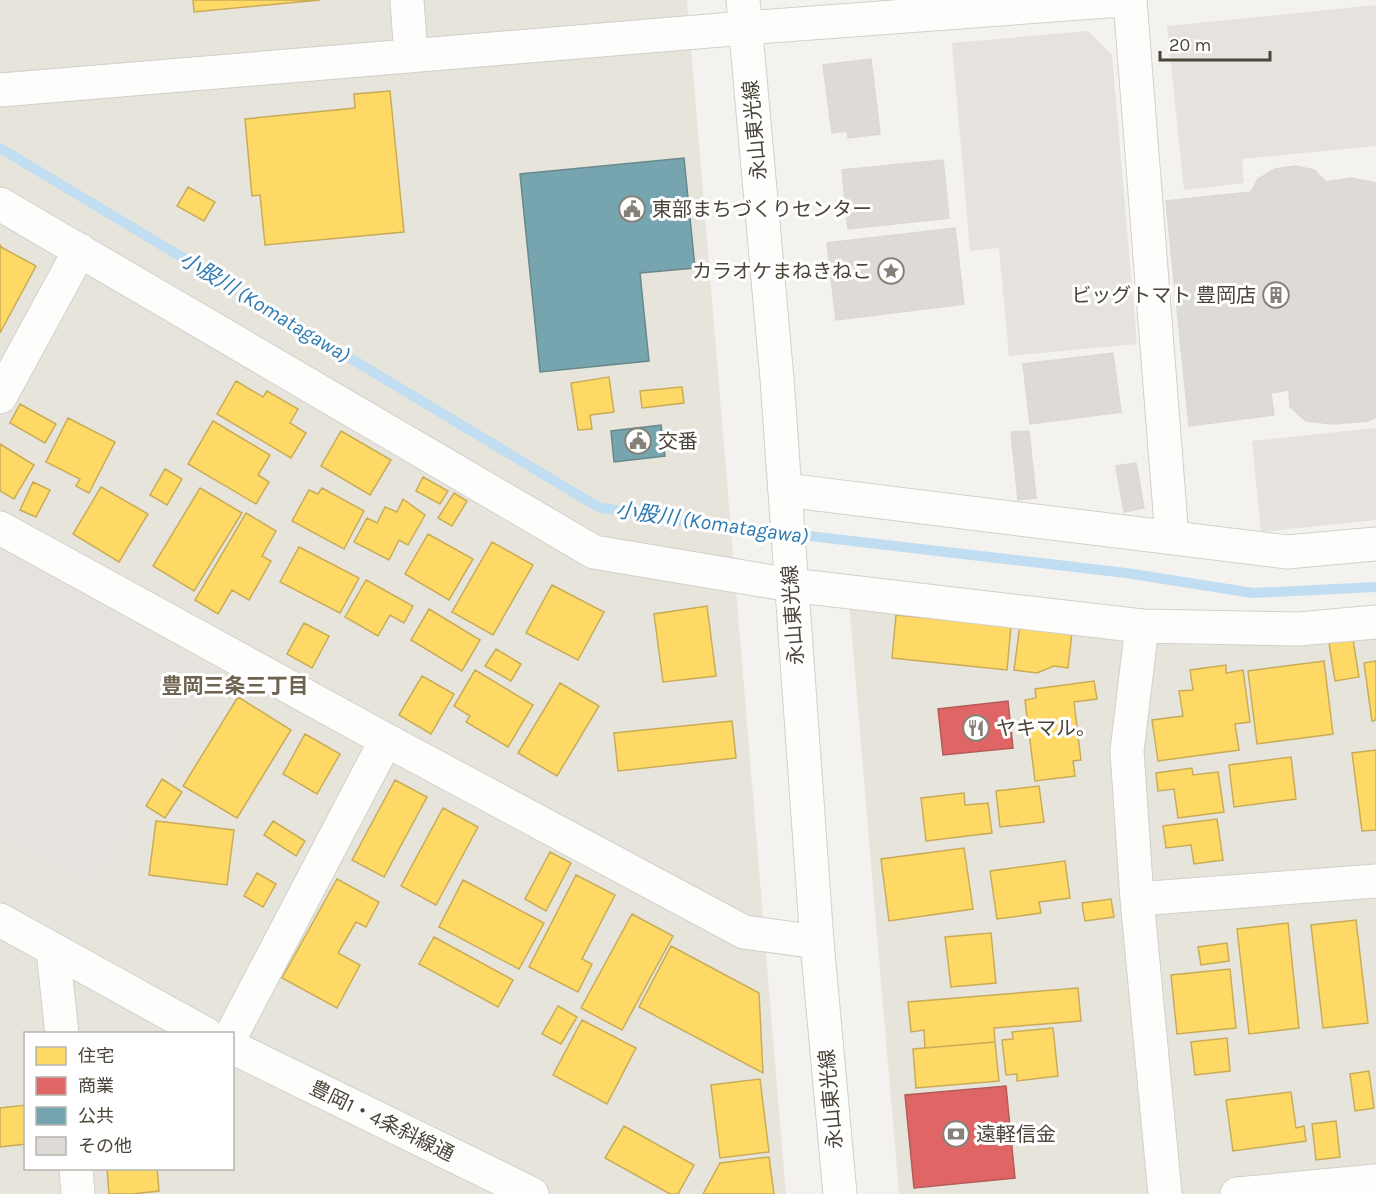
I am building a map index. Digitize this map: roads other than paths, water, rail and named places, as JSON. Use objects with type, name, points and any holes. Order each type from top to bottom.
[{"type":"street","points":[[407,0],[411,56]]},
{"type":"street","points":[[0,90],[411,56],[744,14],[1121,0]]},
{"type":"street","points":[[1130,0],[1172,538]]},
{"type":"street","name":"永山東光線","points":[[744,14],[777,379],[817,942],[840,1194]]},
{"type":"street","points":[[0,204],[594,552],[1142,626],[1298,629],[1376,622]]},
{"type":"street","points":[[0,396],[80,250]]},
{"type":"street","points":[[786,501],[1172,538],[1287,552],[1376,544]]},
{"type":"street","points":[[0,528],[386,740],[744,932],[817,942]]},
{"type":"street","points":[[1142,626],[1127,751],[1137,899],[1165,1194]]},
{"type":"street","points":[[233,1032],[386,740]]},
{"type":"street","points":[[1137,899],[1376,880]]},
{"type":"street","points":[[0,920],[202,1032]]},
{"type":"street","points":[[53,950],[62,1032]]},
{"type":"street","name":"豊岡1・4条斜線通","points":[[234,1048],[529,1193]]},
{"type":"street","points":[[76,1170],[78,1194]]},
{"type":"street","points":[[1237,1194],[1364,1186]]},
{"type":"waterway","name":"小股川 (Komatagawa)","points":[[0,148],[598,507],[673,520],[1126,573],[1253,593],[1376,587]]},
{"type":"place","name":"東部まちづくりセンター","points":[[632,209]]},
{"type":"place","name":"カラオケまねきねこ","points":[[891,271]]},
{"type":"place","name":"ビッグトマト 豊岡店","points":[[1276,295]]},
{"type":"place","name":"交番","points":[[638,441]]},
{"type":"place","name":"ヤキマル。","points":[[976,728]]},
{"type":"place","name":"遠軽信金","points":[[956,1134]]},
{"type":"district","name":"豊岡三条三丁目","points":[[235,686]]}]
